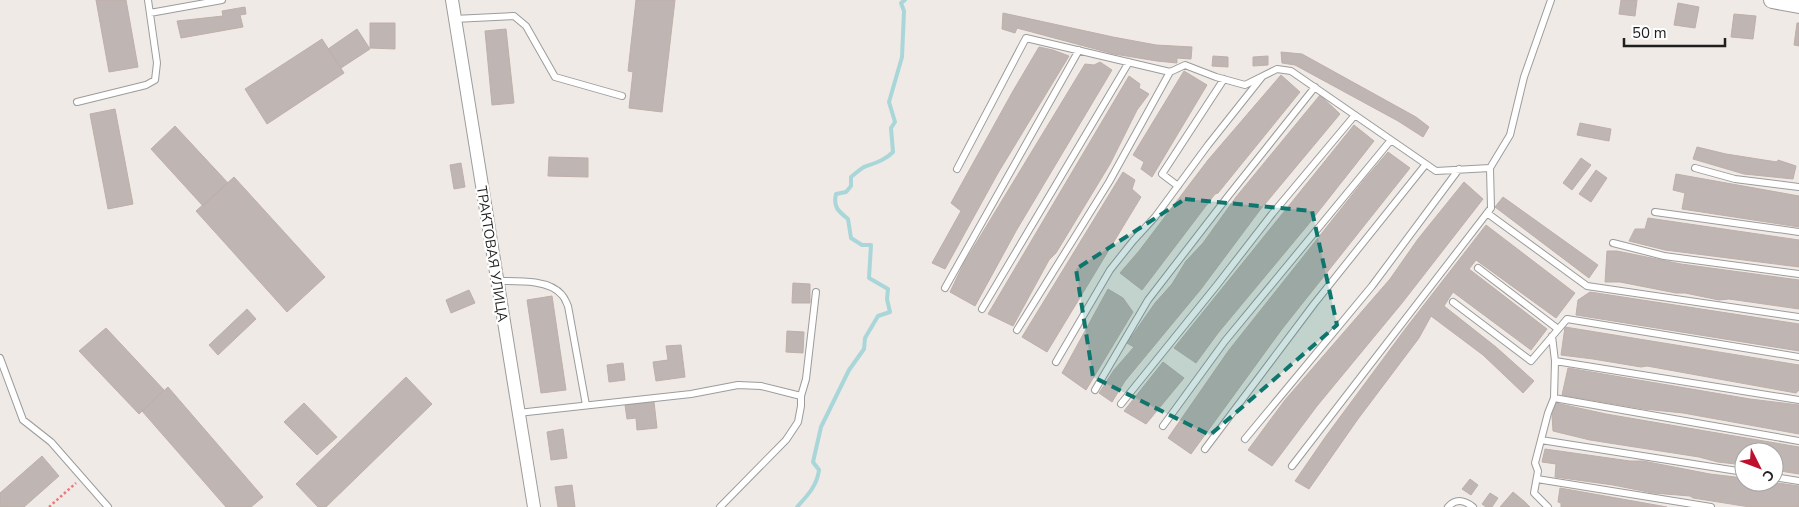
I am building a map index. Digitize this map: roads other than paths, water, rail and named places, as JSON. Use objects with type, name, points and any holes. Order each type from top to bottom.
[{"type":"street","name":"ТРАКТОВАЯ УЛИЦА","points":[[452,0],[534,507]]},
{"type":"street","points":[[1772,0],[1799,5]]},
{"type":"lane","points":[[77,102],[146,85],[155,80],[157,63],[148,0]]},
{"type":"lane","points":[[150,13],[222,0]]},
{"type":"lane","points":[[1292,466],[1491,208],[1490,168],[1510,135],[1524,77],[1551,0]]},
{"type":"lane","points":[[454,19],[514,16],[526,26],[555,77],[622,96]]},
{"type":"lane","points":[[957,169],[1026,38],[1170,72]]},
{"type":"lane","points":[[945,288],[1079,50]]},
{"type":"lane","points":[[982,309],[1129,62]]},
{"type":"lane","points":[[1017,330],[1109,182],[1170,72],[1185,65],[1245,85],[1277,69],[1291,71],[1436,171],[1490,168]]},
{"type":"lane","points":[[1056,362],[1110,270],[1155,217],[1263,76]]},
{"type":"lane","points":[[1178,186],[1162,174],[1224,79]]},
{"type":"lane","points":[[1095,390],[1148,300],[1314,87]]},
{"type":"lane","points":[[1120,404],[1272,214],[1355,115]]},
{"type":"lane","points":[[1163,426],[1225,340],[1391,140]]},
{"type":"lane","points":[[1206,449],[1314,304],[1426,164]]},
{"type":"lane","points":[[1695,168],[1735,179],[1799,187]]},
{"type":"lane","points":[[1245,439],[1372,286],[1460,169]]},
{"type":"lane","points":[[1487,212],[1587,286],[1799,317]]},
{"type":"lane","points":[[1655,212],[1799,232]]},
{"type":"lane","points":[[1613,243],[1664,256],[1799,274]]},
{"type":"lane","points":[[1478,268],[1558,329]]},
{"type":"lane","points":[[497,282],[530,281],[550,287],[562,294],[568,306],[586,404]]},
{"type":"lane","points":[[720,507],[786,440],[798,422],[801,396],[806,379],[816,292]]},
{"type":"lane","points":[[1454,302],[1531,362],[1567,319],[1799,357]]},
{"type":"lane","points":[[1548,507],[1534,493],[1538,471],[1535,463],[1554,398],[1556,361],[1552,336]]},
{"type":"lane","points":[[0,358],[23,420],[51,442],[108,507]]},
{"type":"lane","points":[[1556,361],[1799,400]]},
{"type":"lane","points":[[518,413],[586,404],[691,394],[738,385],[761,386],[801,396]]},
{"type":"lane","points":[[1554,398],[1799,441]]},
{"type":"lane","points":[[1541,440],[1734,470]]},
{"type":"lane","points":[[1784,479],[1799,481]]},
{"type":"lane","points":[[1536,480],[1711,507]]},
{"type":"lane","points":[[1448,507],[1452,502],[1458,500],[1473,507]]},
{"type":"waterway","points":[[797,507],[811,490],[818,476],[819,470],[813,462],[821,427],[849,370],[864,349],[865,338],[878,316],[890,312],[887,299],[888,289],[869,278],[871,245],[862,245],[851,238],[848,219],[837,208],[835,198],[836,194],[846,192],[851,186],[851,177],[864,167],[883,160],[893,152],[891,128],[895,122],[889,102],[902,57],[904,11],[901,3],[905,0]]}]
